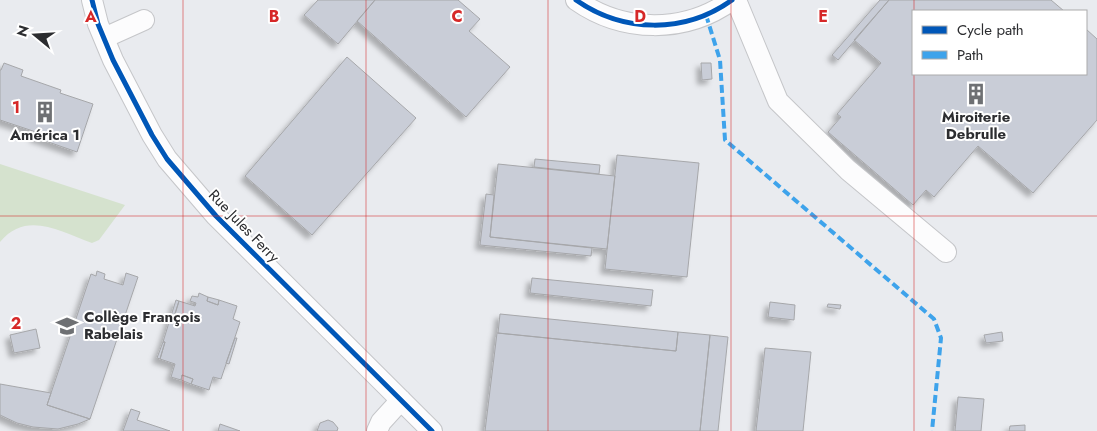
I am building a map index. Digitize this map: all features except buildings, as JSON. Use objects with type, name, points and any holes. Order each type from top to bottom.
[{"type":"street","name":"Rue Jules Ferry","points":[[92,0],[104,38],[167,159],[216,216],[432,431]]},
{"type":"street","points":[[576,0],[610,19],[636,25],[652,26],[679,23],[699,17],[734,0],[778,101],[848,170],[946,252]]},
{"type":"street","points":[[104,38],[144,20]]},
{"type":"street","points":[[377,431],[381,422],[400,400]]},
{"type":"green space","points":[[0,164],[125,205],[99,240],[92,243],[56,229],[33,225],[21,227],[10,232],[0,242]]},
{"type":"marked path","points":[[706,15],[720,60],[725,140],[934,319],[941,338],[932,431]]},
{"type":"cycle path","points":[[92,0],[98,24],[113,60],[152,135],[167,159],[216,216],[432,431]]},
{"type":"cycle path","points":[[576,0],[594,11],[614,19],[654,25],[674,24],[694,19],[714,11],[732,0]]},
{"type":"place","name":"Miroiterie Debrulle","points":[[976,94]]},
{"type":"place","name":"América 1","points":[[45,112]]},
{"type":"place","name":"Collège François Rabelais","points":[[67,326]]}]
